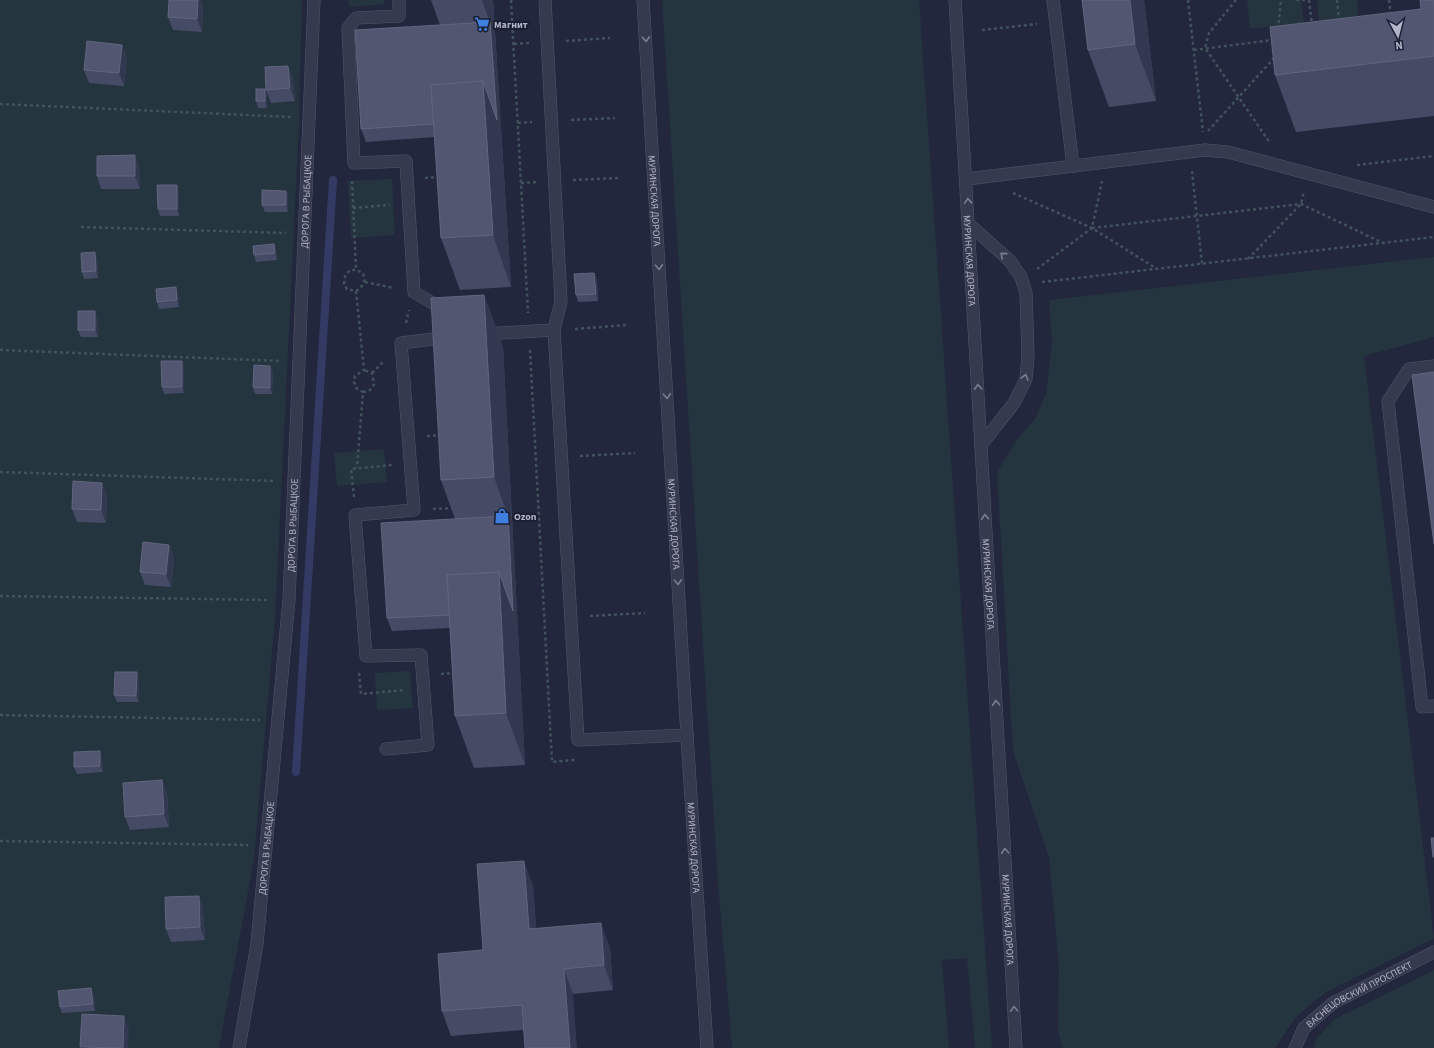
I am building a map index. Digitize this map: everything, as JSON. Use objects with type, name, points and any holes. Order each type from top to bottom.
[{"type":"street","name":"ДОРОГА В РЫБАЦКОЕ","points":[[239,1048],[258,944],[290,600],[314,0]]},
{"type":"street","points":[[399,0],[399,16],[356,18],[348,28],[354,163],[406,161],[414,292],[454,316]]},
{"type":"street","points":[[545,0],[561,301],[554,330],[578,740],[686,735]]},
{"type":"street","name":"МУРИНСКАЯ ДОРОГА","points":[[643,0],[686,735],[707,1048]]},
{"type":"street","name":"МУРИНСКАЯ ДОРОГА","points":[[955,0],[967,179],[1016,1048]]},
{"type":"street","points":[[1053,0],[1073,166]]},
{"type":"street","points":[[967,179],[1205,150],[1228,152],[1434,207]]},
{"type":"street","points":[[969,224],[1010,261],[1021,277],[1026,293],[1028,355],[1026,378],[1014,403],[981,445]]},
{"type":"street","points":[[386,749],[428,745],[420,655],[366,656],[355,515],[414,510],[401,343],[467,335],[554,330]]},
{"type":"street","points":[[1434,366],[1409,369],[1388,401],[1422,707],[1434,706]]},
{"type":"street","name":"ВАСНЕЦОВСКИЙ ПРОСПЕКТ","points":[[1295,1048],[1304,1028],[1333,1002],[1434,952]]},
{"type":"path","points":[[1188,0],[1203,136],[1278,54]]},
{"type":"path","points":[[1236,0],[1209,33],[1205,48],[1288,168]]},
{"type":"path","points":[[1278,33],[1281,0]]},
{"type":"path","points":[[1296,0],[1309,0],[1312,28]]},
{"type":"path","points":[[1337,0],[1340,25]]},
{"type":"path","points":[[1389,0],[1392,20]]},
{"type":"path","points":[[982,30],[1056,21]]},
{"type":"path","points":[[1194,50],[1279,39]]},
{"type":"path","points":[[0,104],[309,118]]},
{"type":"path","points":[[1189,152],[1202,264]]},
{"type":"path","points":[[1349,166],[1434,156]]},
{"type":"path","points":[[1092,228],[1107,162]]},
{"type":"path","points":[[354,163],[352,185],[356,270]]},
{"type":"path","points":[[1248,259],[1301,204],[1309,174]]},
{"type":"path","points":[[407,180],[445,177]]},
{"type":"path","points":[[1012,193],[1092,228],[1157,269]]},
{"type":"path","points":[[353,208],[409,204]]},
{"type":"path","points":[[1036,270],[1092,228],[1301,204],[1384,243]]},
{"type":"path","points":[[81,227],[304,234]]},
{"type":"path","points":[[1034,283],[1434,237]]},
{"type":"path","points":[[350,270],[356,270],[361,272],[364,276],[365,282],[362,287],[356,291],[347,289],[344,284],[345,276],[350,270]]},
{"type":"path","points":[[365,282],[414,292],[401,343],[372,373]]},
{"type":"path","points":[[356,291],[364,370]]},
{"type":"path","points":[[554,330],[627,325]]},
{"type":"path","points":[[0,350],[299,362]]},
{"type":"path","points":[[364,370],[372,373],[374,385],[370,390],[363,392],[357,389],[354,382],[355,376],[364,370]]},
{"type":"path","points":[[357,468],[363,392]]},
{"type":"path","points":[[408,438],[447,435]]},
{"type":"path","points":[[536,458],[635,453]]},
{"type":"path","points":[[355,515],[351,469],[411,464]]},
{"type":"path","points":[[0,472],[294,482]]},
{"type":"path","points":[[414,510],[458,508]]},
{"type":"path","points":[[0,596],[290,600]]},
{"type":"path","points":[[544,619],[645,614]]},
{"type":"path","points":[[366,656],[358,665],[361,694],[423,689]]},
{"type":"path","points":[[422,676],[461,673]]},
{"type":"path","points":[[0,715],[278,721]]},
{"type":"path","points":[[0,841],[267,846]]},
{"type":"shaded area","points":[[0,0],[302,0],[299,125],[275,618],[254,859],[219,1048],[0,1048]]},
{"type":"shaded area","points":[[349,0],[384,0],[385,4],[349,7]]},
{"type":"shaded area","points":[[662,0],[919,0],[992,1048],[975,1048],[967,958],[942,960],[949,1048],[732,1048],[718,882]]},
{"type":"shaded area","points":[[1247,0],[1301,0],[1304,23],[1250,29]]},
{"type":"shaded area","points":[[1317,0],[1357,0],[1358,17],[1319,21]]},
{"type":"shaded area","points":[[392,179],[395,235],[351,238],[348,181]]},
{"type":"shaded area","points":[[1434,257],[1434,337],[1364,356],[1434,938],[1326,992],[1296,1017],[1275,1048],[1063,1048],[1058,1031],[1059,968],[1049,857],[1013,751],[997,472],[1016,441],[1035,419],[1046,394],[1052,344],[1049,300]]},
{"type":"shaded area","points":[[384,449],[387,482],[337,486],[334,453]]},
{"type":"shaded area","points":[[410,671],[413,708],[377,710],[375,673]]},
{"type":"shaded area","points":[[1434,970],[1434,1048],[1314,1048],[1316,1039],[1335,1019]]},
{"type":"building","points":[[169,0],[198,0],[197,19],[168,17]]},
{"type":"building","points":[[1082,0],[1130,0],[1135,44],[1088,50]]},
{"type":"building","points":[[1420,0],[1434,0],[1434,56],[1275,75],[1270,27],[1421,9]]},
{"type":"building","points":[[490,22],[497,120],[483,81],[431,85],[434,124],[361,129],[355,30]]},
{"type":"building","points":[[87,41],[122,45],[119,73],[84,70]]},
{"type":"building","points":[[288,66],[290,88],[266,90],[265,67]]},
{"type":"building","points":[[483,81],[493,235],[441,238],[431,85]]},
{"type":"building","points":[[256,89],[265,89],[265,101],[256,101]]},
{"type":"building","points":[[135,155],[135,176],[97,176],[97,156]]},
{"type":"building","points":[[157,185],[177,185],[177,209],[158,209]]},
{"type":"building","points":[[262,190],[286,191],[286,205],[262,205]]},
{"type":"building","points":[[274,244],[275,253],[254,255],[253,246]]},
{"type":"building","points":[[95,252],[96,271],[82,272],[81,253]]},
{"type":"building","points":[[594,273],[596,294],[576,295],[574,274]]},
{"type":"building","points":[[176,287],[177,300],[157,302],[156,289]]},
{"type":"building","points":[[484,295],[494,477],[441,480],[431,298]]},
{"type":"building","points":[[78,311],[95,311],[95,330],[78,330]]},
{"type":"building","points":[[161,361],[182,361],[182,387],[162,387]]},
{"type":"building","points":[[254,365],[270,366],[270,388],[253,387]]},
{"type":"building","points":[[1434,372],[1434,544],[1412,375]]},
{"type":"building","points":[[73,481],[102,483],[101,510],[72,509]]},
{"type":"building","points":[[508,516],[513,611],[499,572],[447,575],[450,615],[387,618],[381,523]]},
{"type":"building","points":[[143,542],[169,545],[166,574],[140,572]]},
{"type":"building","points":[[499,572],[506,713],[455,716],[447,575]]},
{"type":"building","points":[[115,672],[137,672],[136,696],[114,695]]},
{"type":"building","points":[[100,751],[100,766],[74,767],[74,752]]},
{"type":"building","points":[[162,780],[164,814],[125,817],[123,783]]},
{"type":"building","points":[[1431,838],[1434,838],[1434,857],[1433,857]]},
{"type":"building","points":[[524,861],[529,929],[601,923],[604,965],[564,969],[570,1048],[525,1048],[522,1005],[442,1011],[438,954],[483,950],[477,864]]},
{"type":"building","points":[[199,896],[200,927],[166,929],[165,897]]},
{"type":"building","points":[[91,988],[93,1004],[60,1007],[58,991]]},
{"type":"building","points":[[82,1014],[124,1016],[123,1048],[80,1047]]},
{"type":"waterway","points":[[296,772],[333,180]]},
{"type":"place","name":"Магнит","points":[[482,24]]},
{"type":"place","name":"Ozon","points":[[502,516]]}]
